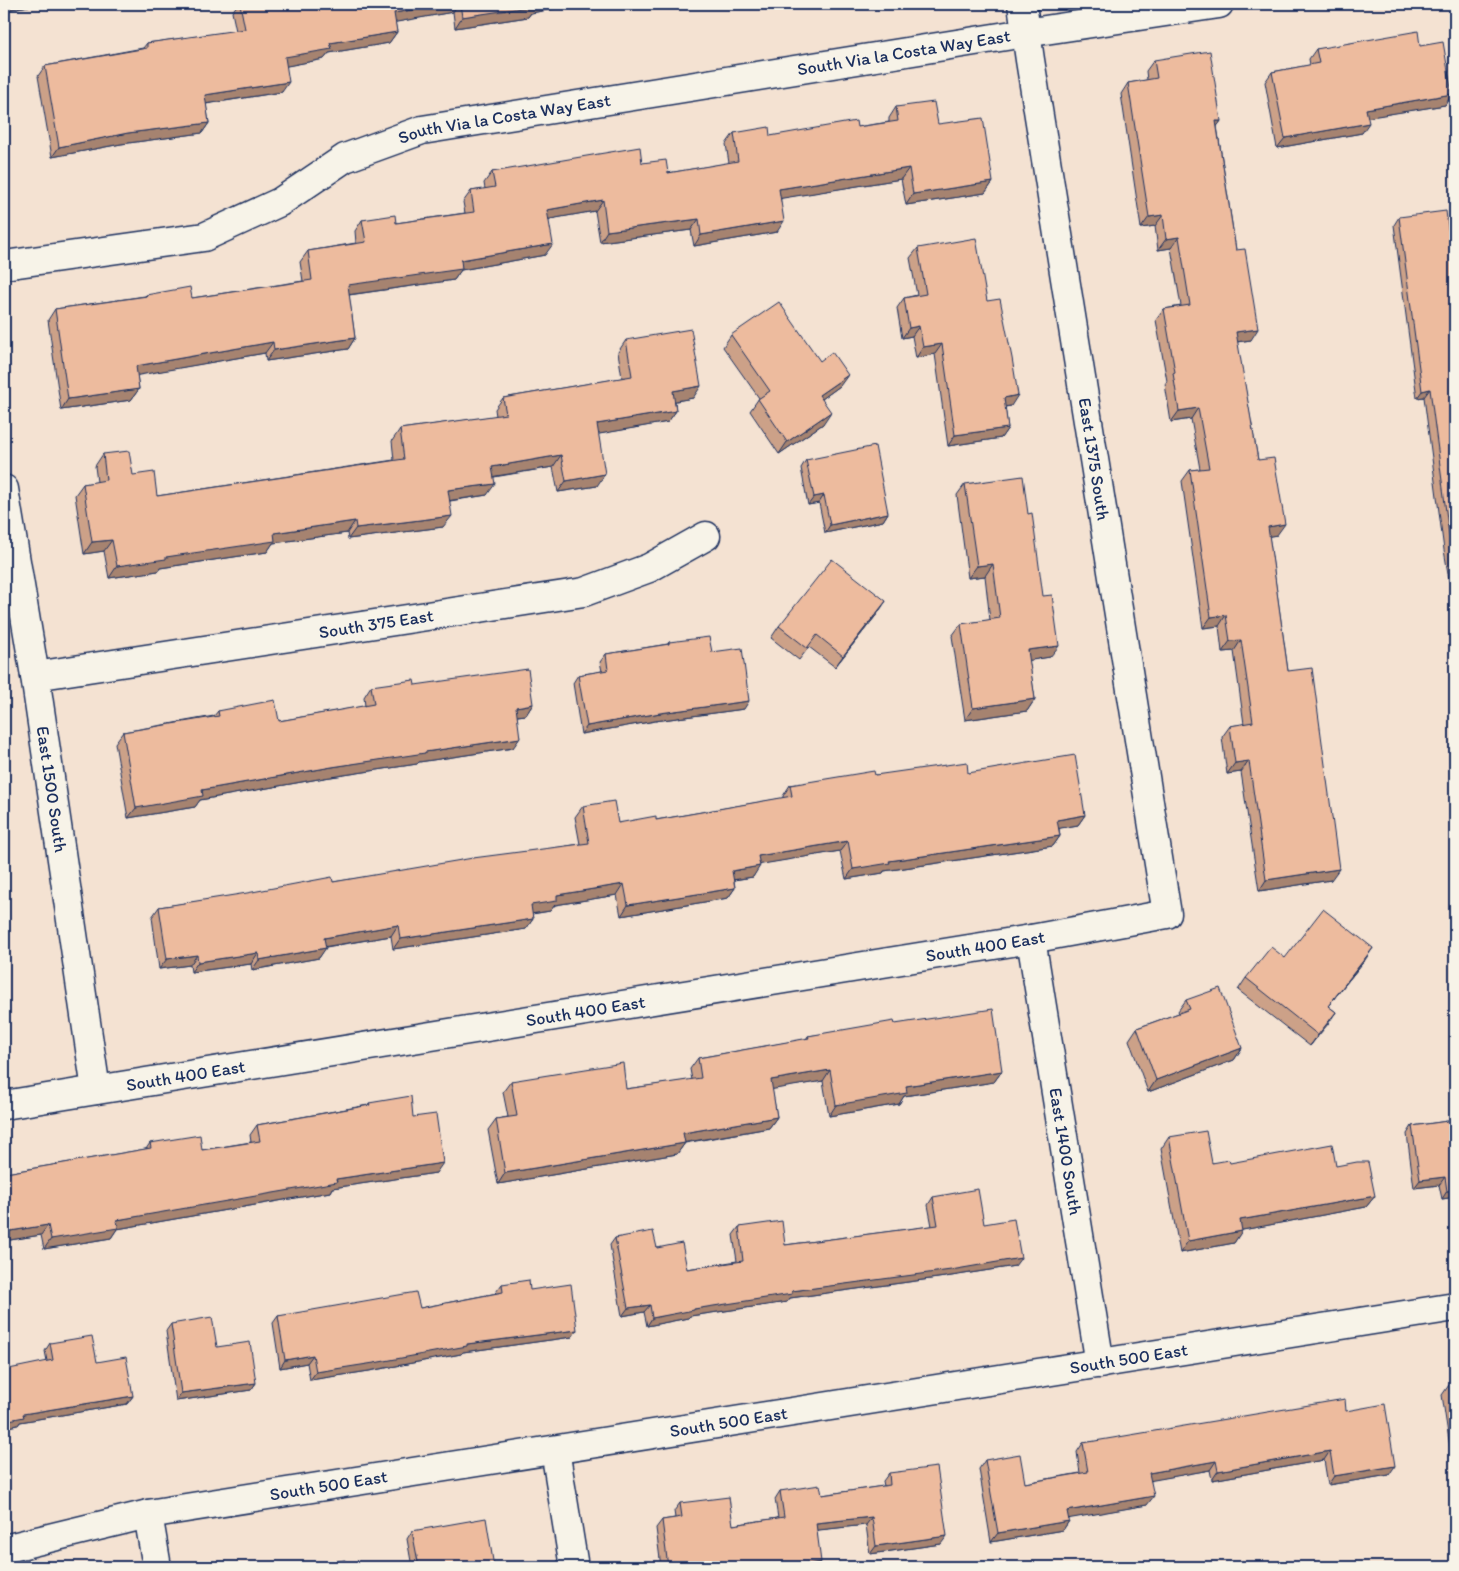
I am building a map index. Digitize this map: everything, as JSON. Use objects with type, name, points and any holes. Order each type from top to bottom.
[{"type":"street","name":"East 1375 South","points":[[1022,4],[1025,33],[1167,914]]},
{"type":"street","name":"South Via la Costa Way East","points":[[4,264],[204,237],[280,202],[345,158],[422,130],[1025,33],[1219,4]]},
{"type":"street","name":"East 1500 South","points":[[4,489],[35,676],[96,1090]]},
{"type":"street","name":"South 375 East","points":[[35,676],[584,592],[649,568],[706,536]]},
{"type":"street","name":"South 400 East","points":[[4,1105],[1031,939],[1167,914]]},
{"type":"street","name":"East 1400 South","points":[[1031,939],[1100,1364]]},
{"type":"street","name":"South 500 East","points":[[4,1549],[148,1514],[1455,1307]]},
{"type":"street","points":[[555,1450],[574,1567]]},
{"type":"street","points":[[148,1514],[157,1567]]},
{"type":"building","points":[[240,4],[446,4],[394,13],[397,32],[330,43],[332,49],[285,57],[289,82],[205,95],[209,123],[128,133],[59,147],[45,66],[147,48],[147,43],[245,29]]},
{"type":"building","points":[[460,4],[535,4],[535,6],[462,17]]},
{"type":"building","points":[[1418,31],[1420,46],[1443,42],[1452,94],[1366,109],[1369,123],[1285,138],[1272,72],[1319,63],[1316,49]]},
{"type":"building","points":[[1210,51],[1221,121],[1216,121],[1236,250],[1245,249],[1258,329],[1236,332],[1258,460],[1274,458],[1285,524],[1268,527],[1288,671],[1312,668],[1339,869],[1266,880],[1249,761],[1235,763],[1230,726],[1253,722],[1241,640],[1230,641],[1226,615],[1211,617],[1190,470],[1209,468],[1198,408],[1179,411],[1173,373],[1175,372],[1164,309],[1190,305],[1179,237],[1166,239],[1163,215],[1149,217],[1128,83],[1157,78],[1154,60]]},
{"type":"building","points":[[934,102],[938,124],[983,118],[993,182],[913,194],[909,168],[779,189],[784,221],[701,235],[699,219],[607,231],[603,200],[547,210],[553,244],[461,260],[462,269],[348,285],[355,338],[274,350],[273,342],[136,366],[139,389],[68,399],[55,309],[147,296],[190,287],[192,298],[312,280],[308,251],[366,242],[362,220],[395,215],[396,223],[474,212],[471,191],[495,187],[492,172],[640,147],[642,163],[666,160],[668,173],[738,161],[734,133],[769,127],[770,136],[856,121],[857,127],[898,121],[896,107]]},
{"type":"building","points":[[1446,211],[1450,243],[1455,242],[1455,574],[1430,389],[1422,391],[1399,217]]},
{"type":"building","points":[[976,238],[987,301],[1000,299],[1018,395],[1004,398],[1008,428],[955,435],[942,344],[923,347],[919,326],[909,328],[904,298],[926,294],[918,248]]},
{"type":"building","points":[[779,302],[820,361],[832,352],[848,375],[819,395],[831,412],[787,442],[758,399],[770,391],[731,335]]},
{"type":"building","points":[[691,329],[701,386],[673,391],[676,411],[597,424],[605,474],[566,481],[561,455],[492,467],[495,484],[448,490],[452,516],[356,528],[355,521],[274,533],[275,541],[117,566],[112,540],[92,542],[83,484],[106,480],[103,454],[129,451],[133,475],[154,472],[157,496],[404,459],[400,429],[506,414],[503,398],[632,376],[626,340]]},
{"type":"building","points":[[875,446],[888,513],[830,525],[824,495],[814,497],[806,460]]},
{"type":"building","points":[[1023,476],[1028,514],[1032,513],[1043,596],[1052,595],[1059,646],[1028,650],[1035,699],[973,708],[961,624],[1000,618],[993,564],[977,566],[965,484]]},
{"type":"building","points":[[832,559],[886,601],[843,656],[817,635],[807,648],[779,626]]},
{"type":"building","points":[[709,637],[712,652],[742,648],[749,701],[660,713],[587,726],[578,675],[608,670],[606,654],[669,644],[669,642]]},
{"type":"building","points":[[528,669],[533,704],[516,707],[520,738],[332,767],[202,790],[203,796],[136,808],[123,732],[219,716],[218,711],[275,700],[279,721],[374,704],[371,686],[414,680],[415,685]]},
{"type":"building","points":[[1075,755],[1085,815],[1057,820],[1060,836],[889,861],[890,863],[853,869],[848,841],[758,856],[760,866],[732,871],[735,888],[628,905],[624,884],[557,895],[557,901],[531,905],[533,919],[400,939],[398,925],[324,938],[326,948],[259,960],[258,953],[198,962],[197,955],[167,959],[159,907],[332,877],[333,882],[473,858],[589,843],[583,806],[614,801],[618,823],[656,816],[656,820],[792,796],[790,785],[874,771],[875,775],[967,762],[968,773]]},
{"type":"building","points":[[1323,909],[1373,948],[1328,1006],[1336,1012],[1318,1035],[1246,978],[1271,947],[1285,958]]},
{"type":"building","points":[[1220,988],[1242,1048],[1156,1080],[1137,1028],[1190,1009],[1186,1000]]},
{"type":"building","points":[[993,1009],[1002,1071],[906,1086],[907,1093],[836,1105],[830,1070],[771,1080],[777,1117],[683,1133],[685,1143],[505,1173],[496,1119],[517,1116],[511,1081],[623,1063],[626,1089],[701,1078],[698,1058],[894,1021],[895,1024]]},
{"type":"building","points":[[411,1096],[413,1117],[436,1114],[443,1163],[336,1179],[337,1182],[117,1220],[118,1228],[51,1239],[48,1225],[4,1232],[5,1168],[6,1173],[151,1148],[150,1143],[200,1135],[202,1150],[260,1141],[257,1125]]},
{"type":"building","points":[[1455,1120],[1455,1190],[1447,1191],[1445,1177],[1420,1180],[1412,1126]]},
{"type":"building","points":[[1206,1131],[1212,1163],[1229,1160],[1230,1163],[1332,1144],[1336,1166],[1368,1162],[1375,1196],[1240,1220],[1242,1231],[1188,1241],[1169,1137]]},
{"type":"building","points":[[978,1189],[984,1224],[1014,1219],[1021,1258],[951,1270],[792,1291],[792,1294],[694,1309],[652,1318],[650,1305],[628,1308],[615,1238],[653,1231],[657,1248],[682,1243],[687,1269],[743,1261],[739,1227],[782,1221],[785,1245],[938,1225],[933,1197]]},
{"type":"building","points":[[529,1280],[530,1290],[571,1284],[577,1330],[467,1344],[467,1346],[316,1372],[313,1355],[285,1360],[278,1316],[416,1292],[420,1308],[503,1292],[502,1284]]},
{"type":"building","points":[[212,1317],[217,1347],[250,1342],[256,1383],[181,1393],[171,1324]]},
{"type":"building","points":[[92,1336],[97,1362],[126,1357],[133,1396],[23,1414],[24,1417],[4,1421],[4,1370],[53,1360],[50,1343]]},
{"type":"building","points":[[1455,1384],[1455,1427],[1449,1385]]},
{"type":"building","points":[[1345,1399],[1346,1411],[1385,1404],[1395,1466],[1334,1476],[1330,1451],[1218,1471],[1216,1461],[1149,1473],[1154,1496],[1067,1511],[1069,1521],[998,1533],[985,1460],[1020,1454],[1025,1483],[1088,1472],[1083,1443]]},
{"type":"building","points":[[937,1467],[947,1536],[876,1546],[872,1517],[816,1523],[821,1562],[786,1567],[761,1567],[760,1564],[735,1567],[668,1567],[662,1520],[682,1517],[680,1503],[729,1497],[733,1525],[784,1517],[780,1491],[820,1485],[822,1495],[890,1485],[889,1473]]},
{"type":"building","points":[[486,1518],[494,1567],[419,1567],[412,1531]]},
{"type":"building","points":[[345,1560],[346,1567],[296,1567]]}]
